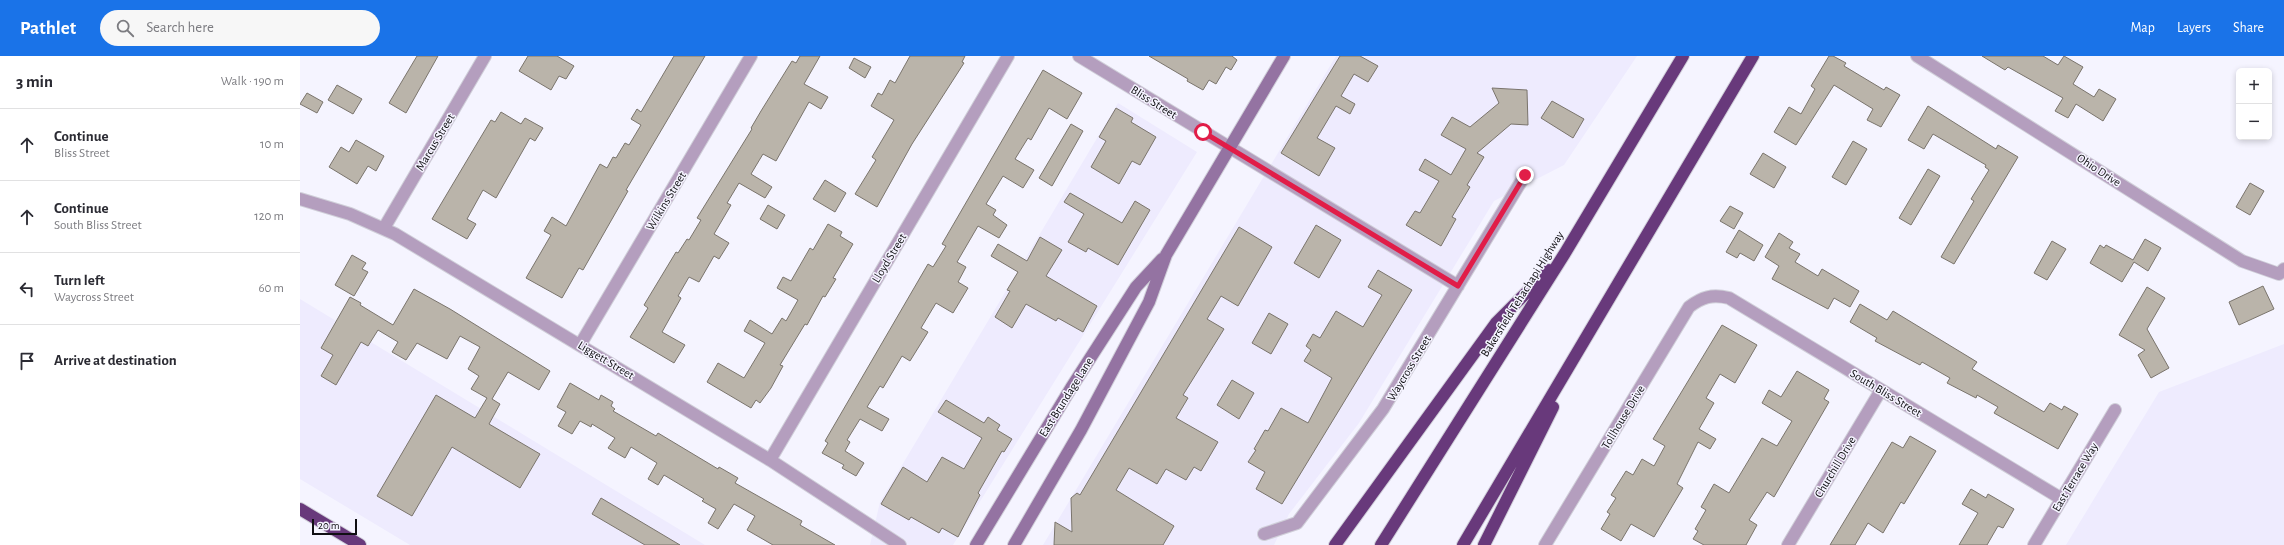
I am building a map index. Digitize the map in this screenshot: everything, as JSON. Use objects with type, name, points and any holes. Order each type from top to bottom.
[{"type":"highway","name":"Bakersfield Tehachapi Highway","points":[[1381,545],[1565,253],[1683,56]]},
{"type":"highway","points":[[1463,545],[1753,56]]},
{"type":"highway","points":[[1335,545],[1496,323],[1565,253]]},
{"type":"highway","points":[[1484,545],[1603,309]]},
{"type":"highway","points":[[300,509],[360,545]]},
{"type":"main road","name":"East Brundage Lane","points":[[1014,545],[1081,430],[1149,302],[1166,255],[1284,56]]},
{"type":"main road","name":"East Brundage Lane","points":[[976,545],[1071,388],[1136,287],[1166,255]]},
{"type":"street","name":"Marcus Street","points":[[384,228],[485,56]]},
{"type":"street","name":"Wilkins Street","points":[[580,345],[751,56]]},
{"type":"street","name":"Lloyd Street","points":[[770,460],[1008,56]]},
{"type":"street","name":"Bliss Street","points":[[1079,56],[1229,148]]},
{"type":"street","name":"Ohio Drive","points":[[1917,56],[2242,261],[2279,274],[2284,269]]},
{"type":"street","points":[[1229,148],[1458,286]]},
{"type":"street","name":"Waycross Street","points":[[1264,534],[1296,523],[1383,409],[1525,175]]},
{"type":"street","name":"Liggett Street","points":[[300,200],[350,214],[384,228],[770,460],[900,545]]},
{"type":"street","name":"South Bliss Street","points":[[1707,296],[1729,298],[2062,499]]},
{"type":"street","name":"Tollhouse Drive","points":[[1545,545],[1689,307],[1707,296]]},
{"type":"street","name":"Churchill Drive","points":[[1788,545],[1881,390]]},
{"type":"street","name":"East Terrace Way","points":[[2034,545],[2116,410]]},
{"type":"shaded area","points":[[1336,56],[1637,56],[1564,165],[1494,201],[1359,423],[1289,514],[1274,545],[1043,545]]},
{"type":"shaded area","points":[[1118,103],[1197,152],[953,545],[870,545],[880,502]]},
{"type":"shaded area","points":[[300,299],[705,545],[410,545],[300,479]]},
{"type":"shaded area","points":[[2284,344],[2284,545],[2066,545],[2159,392]]},
{"type":"building","points":[[417,56],[438,56],[406,113],[389,103]]},
{"type":"building","points":[[528,56],[557,56],[574,66],[566,79],[559,76],[551,90],[519,71]]},
{"type":"building","points":[[674,56],[705,56],[626,190],[628,191],[583,270],[579,268],[562,298],[526,278],[551,235],[544,231],[552,217],[566,226],[600,164],[607,168],[613,157],[616,158],[625,143],[629,145],[641,125],[631,119],[637,109],[641,112]]},
{"type":"building","points":[[800,56],[820,56],[804,84],[828,97],[821,109],[809,102],[776,161],[763,154],[751,174],[772,187],[765,198],[739,183],[727,203],[731,205],[714,234],[729,243],[719,259],[714,256],[699,282],[689,277],[678,296],[681,298],[662,332],[685,345],[674,363],[630,337],[648,308],[644,305],[676,252],[678,253],[687,239],[689,240],[701,220],[697,218],[752,129],[751,128],[761,111],[792,61],[796,63]]},
{"type":"building","points":[[910,56],[965,56],[962,62],[964,63],[912,144],[877,207],[855,194],[876,160],[872,157],[894,120],[871,106],[878,93],[882,95],[890,80],[895,83]]},
{"type":"building","points":[[1149,56],[1232,56],[1237,60],[1231,70],[1226,67],[1216,84],[1209,80],[1203,90],[1187,81],[1188,79]]},
{"type":"building","points":[[1340,56],[1360,56],[1378,66],[1368,82],[1354,74],[1341,96],[1355,104],[1350,114],[1336,106],[1317,138],[1335,148],[1319,176],[1281,153]]},
{"type":"building","points":[[1829,56],[1833,56],[1846,63],[1844,66],[1884,90],[1886,87],[1900,95],[1881,127],[1867,120],[1873,109],[1834,85],[1796,145],[1774,132],[1789,107],[1801,114],[1815,89],[1811,86]]},
{"type":"building","points":[[1982,56],[2043,56],[2058,65],[2064,56],[2083,67],[2073,84],[2094,97],[2099,89],[2116,99],[2103,121],[2076,104],[2068,118],[2055,111],[2063,98],[2008,67],[2005,70]]},
{"type":"building","points":[[854,58],[871,67],[865,78],[849,68]]},
{"type":"building","points":[[1043,70],[1082,93],[1067,119],[1049,108],[1031,140],[1028,138],[1015,159],[1034,170],[1023,188],[1003,176],[986,204],[996,210],[993,215],[1007,225],[999,238],[978,226],[957,262],[966,267],[958,282],[968,288],[953,313],[936,303],[921,328],[928,332],[910,361],[902,356],[883,388],[880,386],[867,407],[889,419],[882,431],[860,419],[847,440],[850,442],[845,451],[864,463],[856,476],[842,468],[844,465],[822,453],[828,443],[825,441],[928,264],[933,267],[946,246],[942,244]]},
{"type":"building","points":[[337,85],[362,99],[353,114],[328,100]]},
{"type":"building","points":[[1492,88],[1527,90],[1528,125],[1511,124],[1477,153],[1484,157],[1467,185],[1470,187],[1452,217],[1456,219],[1441,246],[1406,225],[1415,211],[1420,213],[1439,181],[1419,170],[1425,159],[1451,175],[1466,149],[1441,135],[1452,117],[1470,127],[1499,103]]},
{"type":"building","points":[[307,93],[323,102],[317,113],[300,104]]},
{"type":"building","points":[[1552,101],[1584,119],[1573,138],[1541,118]]},
{"type":"building","points":[[1928,106],[1996,149],[1998,145],[2018,157],[1954,264],[1941,257],[1974,201],[1971,199],[1989,170],[1985,167],[1986,165],[1933,134],[1924,149],[1908,140]]},
{"type":"building","points":[[1116,108],[1133,118],[1131,122],[1156,137],[1140,165],[1132,161],[1119,184],[1091,167],[1106,141],[1099,137]]},
{"type":"building","points":[[501,112],[521,124],[525,118],[543,128],[535,141],[530,138],[496,198],[483,190],[467,219],[476,224],[467,239],[432,219],[491,120],[495,122]]},
{"type":"building","points":[[1071,124],[1083,131],[1052,186],[1039,178]]},
{"type":"building","points":[[356,140],[384,156],[376,171],[368,166],[357,184],[329,167],[341,147],[349,152]]},
{"type":"building","points":[[1853,141],[1867,149],[1846,185],[1832,177]]},
{"type":"building","points":[[1763,153],[1786,167],[1774,188],[1750,174]]},
{"type":"building","points":[[1928,169],[1940,176],[1911,225],[1899,218]]},
{"type":"building","points":[[825,180],[846,193],[835,212],[813,199]]},
{"type":"building","points":[[2250,183],[2264,191],[2250,215],[2236,207]]},
{"type":"building","points":[[1070,193],[1122,223],[1135,201],[1150,210],[1118,265],[1088,248],[1086,252],[1068,242],[1084,214],[1064,202]]},
{"type":"building","points":[[768,205],[785,215],[777,229],[760,219]]},
{"type":"building","points":[[1730,206],[1743,213],[1734,229],[1720,221]]},
{"type":"building","points":[[828,224],[842,232],[840,236],[853,244],[833,278],[836,279],[825,297],[823,296],[807,325],[805,324],[780,365],[783,366],[771,388],[760,403],[756,400],[751,408],[707,382],[718,363],[744,378],[765,343],[744,331],[750,320],[772,334],[782,318],[786,321],[798,300],[777,288],[783,277],[791,281],[810,248],[813,250]]},
{"type":"building","points":[[1316,225],[1341,240],[1319,278],[1294,263]]},
{"type":"building","points":[[1239,227],[1272,247],[1238,306],[1221,296],[1207,319],[1224,329],[1183,395],[1188,398],[1176,418],[1218,442],[1201,471],[1194,467],[1186,480],[1166,469],[1157,484],[1129,468],[1116,490],[1174,526],[1163,545],[1054,545],[1055,522],[1072,532],[1071,498],[1077,493],[1080,495]]},
{"type":"building","points":[[1739,230],[1763,245],[1754,261],[1740,253],[1737,258],[1726,252]]},
{"type":"building","points":[[1779,233],[1793,242],[1789,248],[1800,254],[1795,262],[1818,276],[1822,269],[1859,291],[1850,307],[1834,298],[1828,309],[1772,279],[1779,266],[1765,257]]},
{"type":"building","points":[[1040,237],[1062,250],[1046,276],[1097,306],[1083,332],[1058,318],[1056,321],[1026,304],[1012,328],[995,317],[1010,291],[1007,290],[1018,272],[991,256],[998,244],[1027,261]]},
{"type":"building","points":[[2145,239],[2161,248],[2148,271],[2134,262],[2122,282],[2090,263],[2100,245],[2104,248],[2106,245],[2133,260]]},
{"type":"building","points":[[2052,241],[2066,249],[2047,280],[2034,273]]},
{"type":"building","points":[[352,255],[366,263],[362,269],[368,272],[354,296],[335,285]]},
{"type":"building","points":[[1378,270],[1412,290],[1282,504],[1256,489],[1265,472],[1248,462],[1256,450],[1254,449],[1265,430],[1268,431],[1281,408],[1308,423],[1332,378],[1304,361],[1311,350],[1306,346],[1313,334],[1320,338],[1336,311],[1363,327],[1382,295],[1368,287]]},
{"type":"building","points":[[2263,286],[2274,309],[2239,325],[2229,302]]},
{"type":"building","points":[[2147,287],[2165,298],[2147,329],[2169,368],[2151,378],[2138,355],[2145,350],[2119,335]]},
{"type":"building","points":[[414,289],[450,309],[550,371],[539,390],[508,372],[492,399],[500,404],[489,424],[540,454],[520,488],[452,447],[412,516],[377,496],[436,395],[475,418],[487,398],[471,389],[479,376],[468,369],[480,347],[460,336],[447,359],[417,343],[406,360],[392,352],[398,342],[378,330],[368,346],[361,342],[336,385],[321,376],[333,355],[321,348],[350,297],[361,303],[360,305],[393,325]]},
{"type":"building","points":[[1860,304],[1887,320],[1893,311],[1977,362],[1972,369],[2044,412],[2050,403],[2062,410],[2064,406],[2078,414],[2058,449],[1994,413],[1998,407],[1977,395],[1976,398],[1947,383],[1950,378],[1922,362],[1920,365],[1875,341],[1877,338],[1850,322]]},
{"type":"building","points":[[1269,313],[1288,324],[1271,354],[1252,343]]},
{"type":"building","points":[[1722,325],[1757,345],[1735,383],[1720,374],[1706,398],[1714,403],[1699,429],[1716,439],[1710,449],[1698,442],[1677,484],[1683,488],[1654,537],[1631,524],[1621,541],[1601,529],[1610,514],[1607,512],[1616,498],[1611,495],[1626,471],[1633,475],[1642,459],[1654,466],[1665,446],[1653,439]]},
{"type":"building","points":[[1797,371],[1829,390],[1824,399],[1829,402],[1774,497],[1767,492],[1749,520],[1757,525],[1746,545],[1704,545],[1693,539],[1698,531],[1695,529],[1706,510],[1701,507],[1714,484],[1729,493],[1762,438],[1777,446],[1792,421],[1762,403],[1769,390],[1781,397]]},
{"type":"building","points":[[1232,380],[1254,393],[1239,419],[1217,405]]},
{"type":"building","points":[[570,383],[599,400],[601,395],[613,402],[611,406],[615,409],[613,411],[656,436],[658,433],[718,469],[719,467],[738,478],[735,483],[802,521],[800,525],[835,545],[773,545],[747,530],[755,516],[734,504],[718,529],[708,523],[716,509],[702,501],[704,499],[664,475],[658,485],[648,479],[657,463],[631,447],[625,458],[608,448],[615,438],[592,424],[591,427],[580,421],[572,434],[558,426],[566,412],[557,407]]},
{"type":"building","points":[[946,400],[984,423],[988,417],[1000,425],[997,430],[1012,439],[1004,452],[1002,451],[978,493],[980,495],[958,537],[942,528],[939,533],[911,517],[909,520],[881,504],[903,467],[927,482],[942,457],[964,469],[982,438],[938,412]]},
{"type":"building","points":[[1910,436],[1936,451],[1904,504],[1901,502],[1883,533],[1868,523],[1855,545],[1830,545],[1892,442],[1903,448]]},
{"type":"building","points":[[1971,489],[1986,498],[1988,494],[2014,509],[2003,528],[1998,526],[1987,545],[1959,545],[1978,513],[1962,504]]},
{"type":"building","points":[[601,498],[680,545],[645,545],[592,514]]},
{"type":"route","points":[[1203,132],[1458,286],[1525,175]]}]
